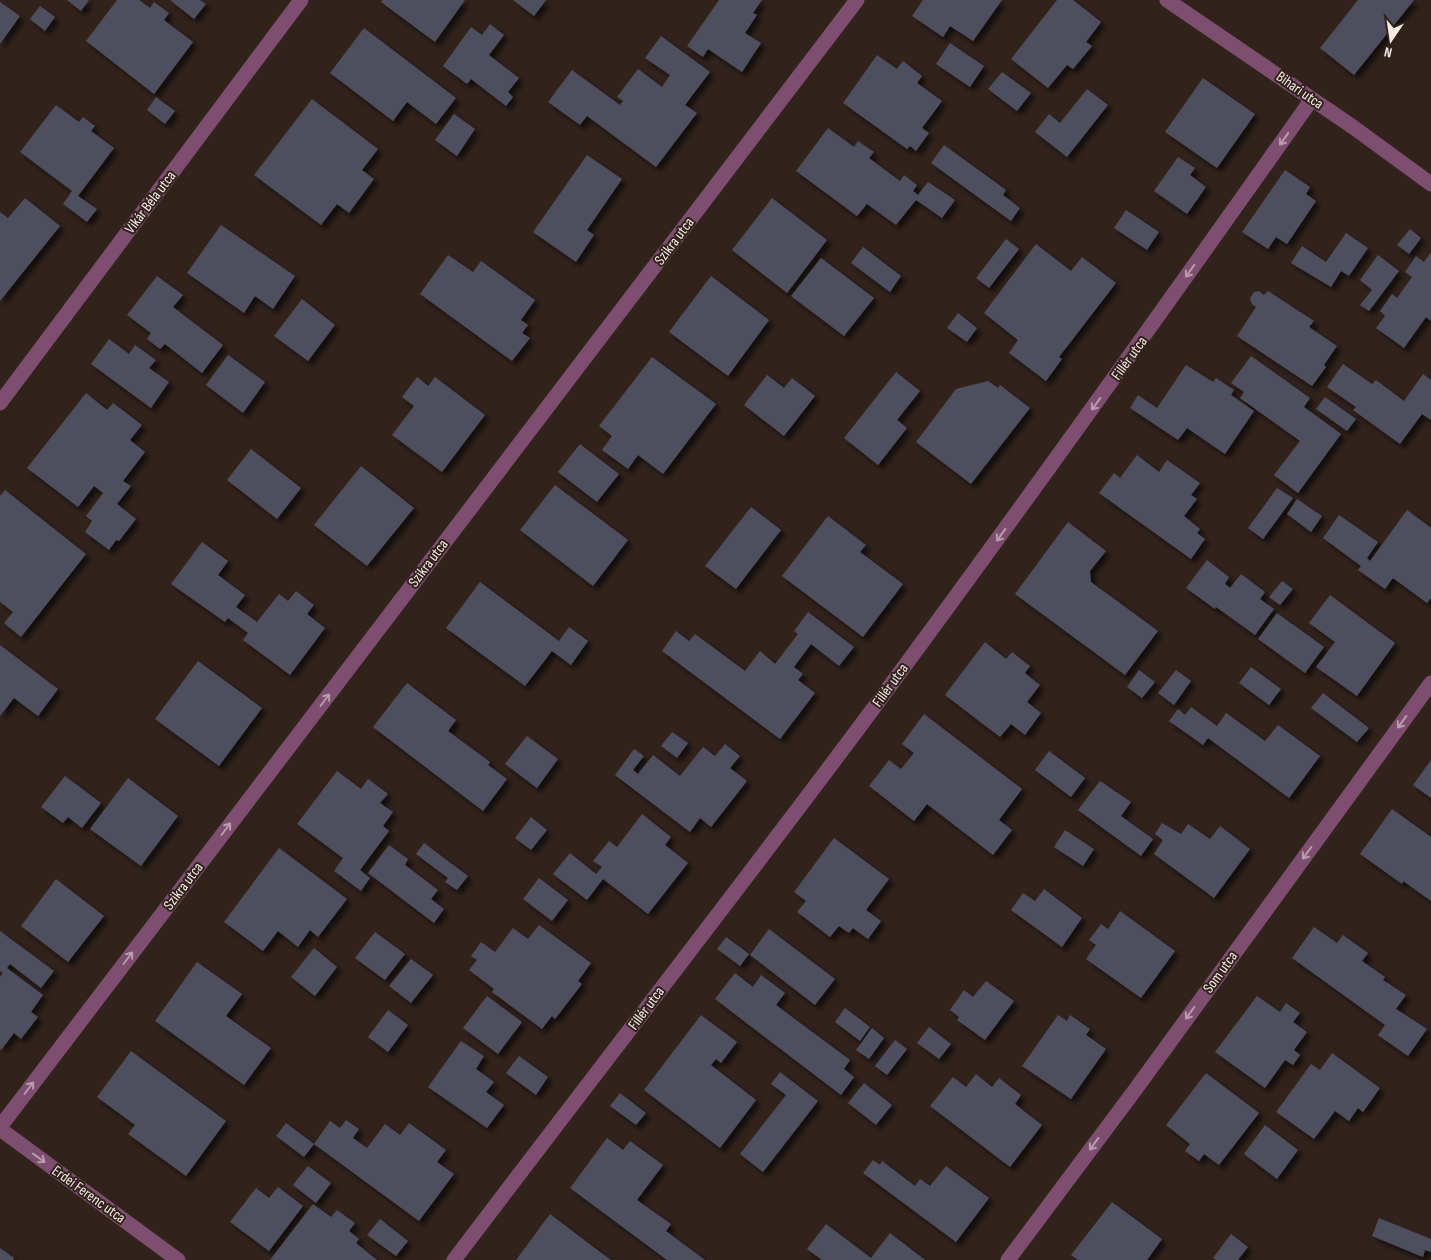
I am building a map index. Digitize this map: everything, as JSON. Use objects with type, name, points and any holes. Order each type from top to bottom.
[{"type":"street","name":"Vikár Béla utca","points":[[0,403],[301,0]]},
{"type":"street","name":"Szikra utca","points":[[0,1128],[857,0]]},
{"type":"street","name":"Bihari utca","points":[[1167,0],[1312,99],[1431,184]]},
{"type":"street","name":"Fillér utca","points":[[454,1260],[966,583],[1312,99]]},
{"type":"street","name":"Som utca","points":[[1008,1260],[1431,683]]},
{"type":"street","name":"Erdei Ferenc utca","points":[[0,1128],[178,1260]]},
{"type":"building","points":[[67,0],[89,0],[81,11]]},
{"type":"building","points":[[117,0],[139,0],[150,8],[154,2],[169,13],[164,20],[193,42],[154,94],[86,41]]},
{"type":"building","points":[[170,0],[200,0],[206,4],[194,19]]},
{"type":"building","points":[[382,0],[465,0],[435,42],[381,2]]},
{"type":"building","points":[[513,0],[546,0],[534,16]]},
{"type":"building","points":[[719,0],[762,0],[753,13],[757,15],[745,33],[761,43],[742,72],[708,49],[703,57],[687,46]]},
{"type":"building","points":[[923,0],[1002,0],[973,41],[950,26],[943,37],[912,16]]},
{"type":"building","points":[[1057,0],[1073,0],[1101,22],[1086,42],[1092,46],[1073,69],[1067,65],[1048,88],[1011,59]]},
{"type":"building","points":[[1358,0],[1414,0],[1354,75],[1320,48]]},
{"type":"building","points":[[0,2],[20,16],[0,44]]},
{"type":"building","points":[[40,6],[55,17],[45,31],[30,19]]},
{"type":"building","points":[[490,24],[504,35],[489,55],[519,78],[508,92],[513,97],[506,106],[471,79],[467,84],[443,66],[471,27],[482,35]]},
{"type":"building","points":[[364,28],[456,98],[436,124],[407,102],[393,121],[330,73]]},
{"type":"building","points":[[661,36],[710,72],[685,105],[697,113],[656,167],[587,116],[580,125],[548,102],[572,70],[620,105],[623,101],[617,97],[638,69],[662,87],[670,75],[645,58]]},
{"type":"building","points":[[950,43],[984,66],[970,87],[936,64]]},
{"type":"building","points":[[877,55],[897,69],[903,61],[922,76],[917,83],[942,101],[922,128],[929,133],[916,151],[910,146],[907,149],[843,103]]},
{"type":"building","points":[[1002,72],[1031,93],[1017,111],[988,89]]},
{"type":"building","points":[[1203,78],[1255,114],[1217,168],[1165,132]]},
{"type":"building","points":[[1087,89],[1108,105],[1067,157],[1035,132],[1049,114],[1060,123]]},
{"type":"building","points":[[156,97],[175,111],[165,124],[147,110]]},
{"type":"building","points":[[312,99],[378,149],[362,170],[374,179],[349,213],[337,204],[321,225],[254,175]]},
{"type":"building","points":[[56,105],[79,122],[83,117],[95,126],[91,131],[114,148],[78,196],[97,209],[87,222],[63,204],[72,191],[20,152]]},
{"type":"building","points":[[454,114],[475,129],[457,156],[435,140]]},
{"type":"building","points":[[828,128],[854,147],[858,141],[874,152],[869,158],[900,181],[904,175],[917,185],[913,191],[918,195],[928,182],[955,200],[942,218],[916,200],[896,225],[867,204],[857,216],[796,171]]},
{"type":"building","points":[[944,145],[1006,190],[1003,195],[1020,208],[1011,221],[931,163]]},
{"type":"building","points":[[587,155],[622,179],[587,230],[594,235],[576,262],[533,232]]},
{"type":"building","points":[[1178,157],[1195,168],[1190,175],[1206,187],[1187,214],[1154,191]]},
{"type":"building","points":[[1285,170],[1310,187],[1306,194],[1316,201],[1287,244],[1276,237],[1268,249],[1242,232]]},
{"type":"building","points":[[25,198],[60,226],[0,301],[0,212],[8,218]]},
{"type":"building","points":[[772,198],[827,240],[787,293],[732,250]]},
{"type":"building","points":[[1126,210],[1159,232],[1147,250],[1114,228]]},
{"type":"building","points":[[221,225],[295,276],[273,309],[255,296],[244,313],[187,273]]},
{"type":"building","points":[[1410,229],[1421,238],[1409,254],[1397,245]]},
{"type":"building","points":[[1346,233],[1368,248],[1349,276],[1341,271],[1331,287],[1291,263],[1302,246],[1326,262]]},
{"type":"building","points":[[1006,239],[1019,249],[989,288],[976,278]]},
{"type":"building","points":[[1036,244],[1071,271],[1082,257],[1116,283],[1059,357],[1062,359],[1046,381],[1009,353],[1018,340],[984,313]]},
{"type":"building","points":[[863,247],[901,276],[890,292],[851,263]]},
{"type":"building","points":[[1431,252],[1431,321],[1426,317],[1404,348],[1376,328],[1385,316],[1380,311],[1392,294],[1397,298],[1412,277],[1405,272],[1416,256],[1424,262]]},
{"type":"building","points":[[448,255],[473,272],[481,261],[535,300],[521,320],[528,325],[522,333],[530,338],[512,361],[420,294]]},
{"type":"building","points":[[1378,255],[1399,271],[1369,311],[1360,305],[1372,290],[1360,280]]},
{"type":"building","points":[[821,258],[874,298],[844,336],[791,296]]},
{"type":"building","points":[[157,276],[183,295],[173,307],[223,345],[202,373],[165,344],[160,349],[147,339],[151,333],[127,315]]},
{"type":"building","points":[[711,276],[769,320],[728,376],[669,332]]},
{"type":"building","points":[[1259,291],[1264,295],[1268,291],[1314,321],[1309,327],[1337,346],[1324,365],[1326,367],[1312,386],[1237,336],[1256,307],[1252,304],[1250,298],[1254,292]]},
{"type":"building","points":[[302,299],[335,325],[308,361],[274,336]]},
{"type":"building","points":[[958,313],[977,328],[967,342],[947,328]]},
{"type":"building","points":[[109,339],[129,354],[135,345],[156,360],[149,368],[169,382],[151,408],[91,364]]},
{"type":"building","points":[[228,355],[265,382],[243,413],[206,385]]},
{"type":"building","points":[[1251,356],[1310,398],[1304,407],[1341,434],[1298,493],[1274,475],[1300,441],[1240,398],[1244,392],[1231,383]]},
{"type":"building","points":[[652,357],[716,404],[663,474],[638,455],[628,469],[602,450],[612,436],[599,426]]},
{"type":"building","points":[[1343,364],[1372,384],[1376,380],[1404,401],[1423,374],[1431,380],[1431,420],[1422,414],[1400,444],[1353,410],[1356,407],[1327,387]]},
{"type":"building","points":[[1186,365],[1213,382],[1216,378],[1234,390],[1231,395],[1254,411],[1225,454],[1187,428],[1178,440],[1130,408],[1138,395],[1157,408]]},
{"type":"building","points":[[896,372],[920,391],[897,420],[907,428],[878,465],[844,438]]},
{"type":"building","points":[[767,375],[784,388],[792,378],[815,396],[784,436],[744,405]]},
{"type":"building","points":[[417,377],[428,386],[435,377],[485,415],[442,472],[392,435],[414,406],[402,397]]},
{"type":"building","points":[[988,381],[998,388],[1000,385],[1030,408],[971,484],[916,442],[956,389]]},
{"type":"building","points":[[86,393],[107,410],[113,403],[142,425],[130,440],[145,452],[123,481],[131,486],[117,504],[136,519],[119,541],[116,540],[109,550],[85,532],[92,521],[86,516],[103,493],[94,486],[78,507],[27,468]]},
{"type":"building","points":[[1325,397],[1356,419],[1347,431],[1316,409]]},
{"type":"building","points":[[580,444],[619,474],[597,502],[558,472]]},
{"type":"building","points":[[251,449],[301,488],[277,519],[227,480]]},
{"type":"building","points":[[1137,455],[1159,472],[1167,460],[1200,483],[1191,495],[1197,499],[1184,516],[1200,529],[1197,533],[1205,539],[1191,559],[1099,493],[1114,473],[1120,478]]},
{"type":"building","points":[[361,466],[414,508],[367,566],[314,525]]},
{"type":"building","points":[[555,485],[628,540],[593,586],[520,530]]},
{"type":"building","points":[[1277,488],[1293,498],[1263,539],[1248,528]]},
{"type":"building","points":[[5,490],[86,554],[21,637],[4,623],[13,612],[0,602],[0,496]]},
{"type":"building","points":[[1297,499],[1322,516],[1311,532],[1287,514]]},
{"type":"building","points":[[751,507],[781,530],[736,589],[705,566]]},
{"type":"building","points":[[1407,510],[1431,528],[1431,598],[1427,603],[1393,578],[1385,589],[1358,570],[1361,566],[1323,538],[1339,515],[1378,542],[1367,558],[1370,561]]},
{"type":"building","points":[[828,516],[866,545],[860,552],[903,584],[863,637],[782,576]]},
{"type":"building","points":[[1068,522],[1106,551],[1090,571],[1091,582],[1158,631],[1125,675],[1015,594]]},
{"type":"building","points":[[202,542],[228,561],[218,575],[245,595],[236,607],[257,622],[279,594],[288,601],[296,591],[314,605],[307,614],[325,628],[290,675],[243,640],[248,633],[228,618],[225,622],[171,584]]},
{"type":"building","points":[[1207,560],[1229,577],[1225,584],[1230,588],[1241,574],[1265,592],[1260,599],[1274,609],[1255,635],[1186,588]]},
{"type":"building","points":[[1282,581],[1293,589],[1280,605],[1269,597]]},
{"type":"building","points":[[480,582],[559,641],[569,627],[588,641],[571,665],[552,651],[525,686],[446,628]]},
{"type":"building","points":[[1330,595],[1395,643],[1357,696],[1316,667],[1335,642],[1309,623]]},
{"type":"building","points":[[808,612],[854,647],[839,666],[811,644],[794,667],[803,674],[798,680],[815,693],[780,739],[662,651],[676,631],[689,641],[695,634],[745,671],[760,651],[775,664],[798,634],[794,631]]},
{"type":"building","points":[[1277,613],[1324,647],[1305,673],[1258,639]]},
{"type":"building","points":[[985,642],[1006,659],[1012,652],[1030,666],[1025,673],[1040,685],[1027,702],[1041,713],[1025,735],[1011,724],[1000,737],[945,695]]},
{"type":"building","points":[[0,645],[58,689],[38,716],[14,698],[0,716]]},
{"type":"building","points":[[198,661],[262,708],[219,766],[155,719]]},
{"type":"building","points":[[1251,667],[1281,689],[1269,705],[1239,683]]},
{"type":"building","points":[[1139,670],[1155,682],[1142,698],[1127,687]]},
{"type":"building","points":[[1176,670],[1191,681],[1174,705],[1158,693]]},
{"type":"building","points":[[407,683],[456,720],[448,731],[490,762],[488,765],[507,779],[483,811],[373,727]]},
{"type":"building","points":[[1323,693],[1369,728],[1357,742],[1311,708]]},
{"type":"building","points":[[1191,707],[1217,726],[1226,713],[1265,741],[1278,725],[1320,756],[1289,798],[1208,738],[1203,745],[1169,721],[1178,709],[1185,715]]},
{"type":"building","points":[[924,714],[1022,789],[999,820],[1012,830],[993,855],[927,804],[914,821],[869,786],[889,760],[901,769],[914,753],[902,744]]},
{"type":"building","points":[[672,732],[688,743],[677,758],[661,746]]},
{"type":"building","points":[[527,736],[558,759],[537,788],[505,764]]},
{"type":"building","points":[[725,744],[740,756],[730,768],[747,781],[711,827],[700,818],[690,832],[615,775],[634,749],[644,756],[633,770],[638,774],[653,755],[680,776],[703,747],[715,756]]},
{"type":"building","points":[[1049,751],[1085,778],[1071,797],[1035,770]]},
{"type":"building","points":[[1431,760],[1431,798],[1413,785]]},
{"type":"building","points":[[337,771],[361,789],[368,779],[388,794],[380,803],[393,812],[383,826],[389,831],[360,870],[370,878],[361,891],[334,871],[343,858],[297,824]]},
{"type":"building","points":[[65,776],[101,803],[82,828],[68,817],[63,823],[41,807]]},
{"type":"building","points":[[128,778],[178,816],[141,866],[90,829]]},
{"type":"building","points":[[1100,781],[1131,802],[1121,816],[1153,839],[1141,856],[1078,810]]},
{"type":"building","points":[[1392,809],[1431,837],[1431,901],[1403,881],[1402,884],[1360,854]]},
{"type":"building","points":[[642,814],[671,837],[665,845],[688,863],[648,914],[603,879],[587,900],[553,874],[570,853],[596,874],[602,867],[593,861],[609,841],[617,847]]},
{"type":"building","points":[[531,817],[547,830],[531,850],[515,838]]},
{"type":"building","points":[[1162,823],[1181,834],[1188,824],[1210,839],[1220,826],[1250,849],[1214,898],[1154,854],[1163,840],[1155,834]]},
{"type":"building","points":[[1065,830],[1094,849],[1083,866],[1054,847]]},
{"type":"building","points":[[834,838],[889,879],[866,910],[881,921],[868,939],[853,928],[849,933],[839,926],[830,937],[797,912],[806,901],[794,892]]},
{"type":"building","points":[[424,843],[468,876],[457,890],[445,882],[448,878],[416,854]]},
{"type":"building","points":[[389,845],[408,859],[405,865],[438,890],[431,899],[444,909],[434,923],[368,873]]},
{"type":"building","points":[[279,848],[347,899],[318,937],[310,930],[298,947],[278,931],[263,951],[224,922]]},
{"type":"building","points":[[539,878],[568,900],[552,921],[523,899]]},
{"type":"building","points":[[56,879],[104,916],[68,962],[21,926]]},
{"type":"building","points":[[1044,889],[1082,918],[1062,947],[1011,910],[1023,893],[1035,901]]},
{"type":"building","points":[[1120,911],[1175,951],[1141,998],[1086,959],[1096,945],[1089,940],[1101,924],[1108,929]]},
{"type":"building","points":[[539,925],[591,963],[578,981],[582,984],[555,1019],[552,1016],[542,1029],[492,992],[494,989],[469,970],[477,960],[471,956],[481,942],[495,952],[513,928],[528,939]]},
{"type":"building","points":[[1314,927],[1337,943],[1343,935],[1368,953],[1362,961],[1385,977],[1383,980],[1406,995],[1396,1009],[1427,1029],[1408,1056],[1378,1035],[1385,1025],[1292,958]]},
{"type":"building","points":[[769,929],[835,979],[815,1005],[750,955]]},
{"type":"building","points":[[0,931],[54,971],[41,988],[10,964],[7,968],[43,995],[31,1012],[38,1017],[21,1039],[14,1033],[1,1050],[0,977],[3,973],[0,971]]},
{"type":"building","points":[[375,932],[405,954],[385,980],[355,958]]},
{"type":"building","points":[[726,937],[749,954],[740,966],[717,949]]},
{"type":"building","points":[[314,948],[337,967],[315,996],[291,977]]},
{"type":"building","points":[[411,959],[433,975],[411,1003],[389,986]]},
{"type":"building","points":[[197,962],[242,994],[226,1016],[271,1048],[244,1085],[155,1021]]},
{"type":"building","points":[[735,973],[753,987],[761,975],[785,993],[776,1005],[850,1060],[844,1069],[854,1077],[841,1095],[715,999]]},
{"type":"building","points":[[986,981],[1014,1001],[985,1040],[957,1020],[959,1017],[950,1010],[964,990],[973,997]]},
{"type":"building","points":[[487,996],[522,1022],[498,1054],[463,1028]]},
{"type":"building","points":[[1257,996],[1280,1012],[1286,1003],[1300,1013],[1293,1022],[1307,1032],[1294,1050],[1300,1055],[1293,1065],[1285,1060],[1265,1088],[1215,1052]]},
{"type":"building","points":[[845,1008],[870,1027],[860,1041],[835,1022]]},
{"type":"building","points":[[388,1010],[408,1025],[388,1052],[368,1037]]},
{"type":"building","points":[[701,1015],[737,1042],[721,1063],[716,1059],[711,1065],[756,1100],[720,1148],[644,1090]]},
{"type":"building","points":[[1058,1015],[1067,1021],[1070,1015],[1090,1029],[1086,1035],[1106,1049],[1071,1099],[1022,1066]]},
{"type":"building","points":[[929,1027],[951,1044],[939,1059],[917,1043]]},
{"type":"building","points":[[872,1028],[884,1038],[869,1059],[856,1050]]},
{"type":"building","points":[[895,1040],[907,1049],[887,1075],[875,1066]]},
{"type":"building","points":[[461,1041],[484,1056],[476,1069],[494,1082],[486,1092],[504,1105],[487,1128],[428,1087]]},
{"type":"building","points":[[131,1051],[226,1121],[186,1176],[128,1134],[135,1125],[97,1097]]},
{"type":"building","points":[[1332,1053],[1380,1088],[1363,1112],[1358,1108],[1349,1121],[1335,1111],[1314,1139],[1276,1112],[1311,1064],[1320,1070]]},
{"type":"building","points":[[519,1056],[548,1077],[536,1095],[506,1073]]},
{"type":"building","points":[[780,1072],[818,1101],[763,1172],[740,1154],[786,1095],[771,1084]]},
{"type":"building","points":[[1206,1073],[1259,1113],[1219,1165],[1204,1154],[1199,1161],[1185,1151],[1190,1144],[1166,1125]]},
{"type":"building","points":[[976,1074],[992,1087],[999,1078],[1021,1095],[1015,1104],[1042,1125],[1010,1167],[930,1106],[953,1077],[966,1087]]},
{"type":"building","points":[[864,1083],[892,1105],[876,1125],[848,1103]]},
{"type":"building","points":[[620,1093],[646,1113],[636,1125],[610,1106]]},
{"type":"building","points":[[346,1120],[359,1129],[353,1138],[367,1148],[385,1124],[400,1135],[409,1123],[446,1150],[437,1162],[454,1174],[419,1221],[314,1144],[330,1121],[340,1128]]},
{"type":"building","points":[[286,1123],[314,1144],[304,1157],[276,1136]]},
{"type":"building","points":[[1265,1125],[1298,1150],[1277,1179],[1244,1154]]},
{"type":"building","points":[[607,1138],[623,1150],[630,1141],[663,1165],[637,1200],[671,1224],[666,1231],[705,1260],[667,1260],[570,1188]]},
{"type":"building","points":[[873,1160],[880,1165],[882,1161],[915,1186],[920,1179],[930,1186],[946,1166],[989,1198],[956,1242],[863,1173]]},
{"type":"building","points":[[308,1166],[331,1183],[316,1203],[293,1185]]},
{"type":"building","points":[[278,1187],[303,1206],[269,1251],[230,1222],[256,1188],[269,1198]]},
{"type":"building","points":[[1112,1202],[1162,1239],[1147,1260],[1078,1260],[1071,1255]]},
{"type":"building","points":[[313,1204],[331,1217],[337,1210],[355,1223],[349,1231],[359,1239],[356,1243],[377,1260],[270,1260]]},
{"type":"building","points":[[550,1214],[596,1249],[611,1260],[516,1260]]},
{"type":"building","points":[[1379,1218],[1431,1239],[1431,1252],[1425,1250],[1423,1257],[1372,1236]]},
{"type":"building","points":[[380,1219],[408,1241],[396,1256],[367,1235]]},
{"type":"building","points":[[826,1224],[871,1258],[890,1233],[925,1260],[822,1260],[807,1249]]},
{"type":"building","points":[[1231,1234],[1248,1247],[1238,1260],[1216,1260],[1213,1258]]},
{"type":"building","points":[[0,1248],[14,1258],[13,1260],[0,1260]]}]
